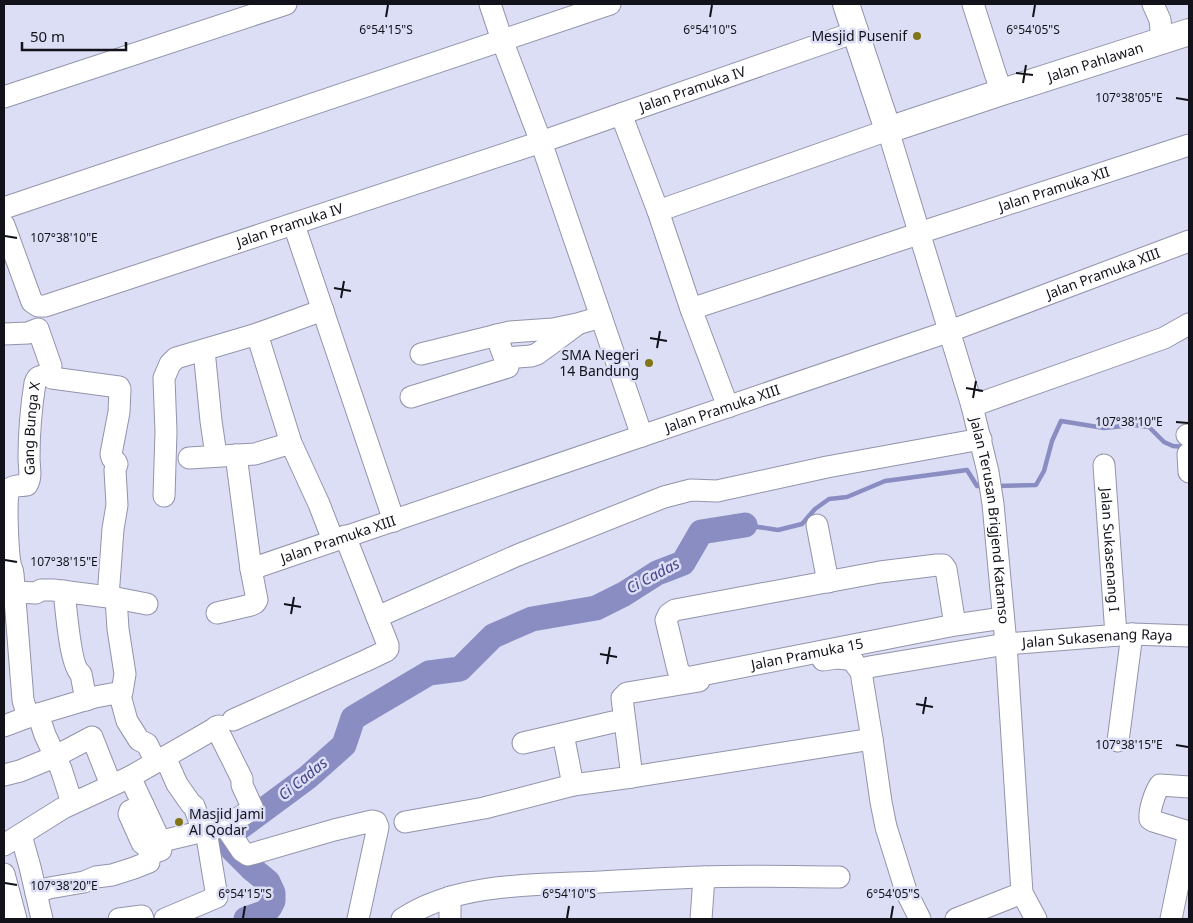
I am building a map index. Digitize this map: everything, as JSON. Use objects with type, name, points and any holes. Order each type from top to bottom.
[{"type":"main road","points":[[846,4],[888,130]]},
{"type":"main road","name":"Jalan Pahlawan","points":[[888,130],[1189,32]]},
{"type":"street","points":[[4,97],[286,4]]},
{"type":"street","points":[[490,4],[541,142],[642,436]]},
{"type":"street","points":[[4,208],[610,4]]},
{"type":"street","points":[[973,4],[1002,92]]},
{"type":"street","points":[[1153,4],[1160,20],[1162,40]]},
{"type":"street","name":"Jalan Pramuka IV","points":[[4,225],[32,302],[38,306],[45,306],[541,142],[844,36]]},
{"type":"street","points":[[621,114],[728,406]]},
{"type":"street","points":[[658,211],[888,130]]},
{"type":"street","name":"Jalan Terusan Brigjend Katamso","points":[[888,130],[917,234],[950,331],[972,406],[988,472],[1006,644],[1022,893]]},
{"type":"street","name":"Jalan Pramuka XII","points":[[691,309],[1189,145]]},
{"type":"street","points":[[294,225],[394,521]]},
{"type":"street","name":"Jalan Pramuka XIII","points":[[251,569],[950,331],[1189,241]]},
{"type":"street","points":[[164,496],[166,432],[164,378],[170,364],[176,358],[257,334],[323,310]]},
{"type":"street","points":[[421,354],[510,332],[553,329],[601,317]]},
{"type":"street","points":[[505,358],[537,354],[577,324]]},
{"type":"street","points":[[972,406],[1164,338],[1189,324]]},
{"type":"street","points":[[4,334],[28,333],[38,330],[51,366],[49,375],[52,378],[119,387],[120,389],[119,412],[112,454],[112,458],[117,464],[115,468],[117,501],[109,573],[125,674],[122,692],[86,700],[4,726]]},
{"type":"street","points":[[42,919],[36,893],[12,840],[72,803],[120,781],[223,724],[388,649],[377,617],[339,538],[319,504],[291,443],[257,334]]},
{"type":"street","points":[[411,397],[508,367],[496,335]]},
{"type":"street","points":[[204,350],[211,421],[226,455],[257,600],[255,604],[217,613]]},
{"type":"street","name":"Gang Bunga X","points":[[49,375],[40,376],[35,383],[29,459],[30,477],[28,484],[12,487],[8,491],[7,512],[24,700],[60,769],[72,803]]},
{"type":"street","points":[[377,617],[518,555],[664,496],[691,490],[717,491],[826,467],[981,439]]},
{"type":"street","points":[[189,458],[255,454],[291,443]]},
{"type":"street","name":"Jalan Sukasenang I","points":[[1104,465],[1124,634],[1118,742]]},
{"type":"street","points":[[817,525],[828,582],[880,572],[943,565],[946,569],[956,625]]},
{"type":"street","name":"Jalan Pramuka 15","points":[[828,582],[675,610],[669,614],[666,620],[678,670],[686,678],[956,625],[1003,618]]},
{"type":"street","points":[[64,591],[72,651],[78,671],[81,673],[86,700]]},
{"type":"street","points":[[14,592],[64,591],[147,604]]},
{"type":"street","name":"Jalan Sukasenang Raya","points":[[861,672],[869,667],[1006,644],[1124,634],[1189,636]]},
{"type":"street","points":[[632,777],[622,698],[627,693],[836,658],[847,658],[853,661],[861,672],[886,827],[906,891],[920,919]]},
{"type":"street","points":[[118,692],[127,721],[139,740],[147,744],[160,759],[191,804],[248,855],[334,830],[372,821],[376,822],[378,827],[358,919]]},
{"type":"street","points":[[523,743],[613,722]]},
{"type":"street","points":[[160,841],[219,831],[254,809],[242,785],[242,779],[223,724]]},
{"type":"street","points":[[564,734],[573,785]]},
{"type":"street","points":[[4,776],[54,757],[92,737],[120,781],[143,805],[160,841],[161,850],[149,854],[149,862],[112,875],[49,888],[36,893]]},
{"type":"street","points":[[405,822],[484,808],[573,785],[872,738]]},
{"type":"street","points":[[1171,919],[1189,832],[1153,821],[1150,819],[1149,814],[1160,785],[1189,787]]},
{"type":"street","points":[[165,919],[217,897],[219,831]]},
{"type":"street","points":[[4,874],[16,919]]},
{"type":"street","points":[[402,919],[416,910],[450,897],[488,889],[704,877],[839,877]]},
{"type":"street","points":[[701,919],[704,877]]},
{"type":"street","points":[[956,919],[1022,893],[1036,919]]},
{"type":"street","points":[[450,897],[450,919]]},
{"type":"street","points":[[119,919],[142,916],[143,919]]},
{"type":"waterway","name":"Ci Cadas","points":[[995,486],[1036,485],[1044,471],[1052,441],[1061,421],[1104,428],[1134,425],[1149,427],[1164,442],[1173,446],[1185,447]]},
{"type":"waterway","name":"Ci Cadas","points":[[745,525],[778,530],[802,524],[815,509],[829,499],[847,497],[885,481],[967,470],[977,486],[985,486]]},
{"type":"waterway","name":"Ci Cadas","points":[[246,919],[266,912],[273,901],[273,893],[268,882],[233,850],[227,837],[308,777],[344,745],[353,718],[429,673],[460,669],[493,636],[532,619],[596,608],[624,594],[657,573],[683,563],[701,532],[745,525]]},
{"type":"place","name":"Mesjid Pusenif","points":[[917,36]]},
{"type":"place","name":"SMA Negeri 14 Bandung","points":[[649,363]]},
{"type":"place","name":"Masjid Jami Al Qodar","points":[[179,822]]}]
